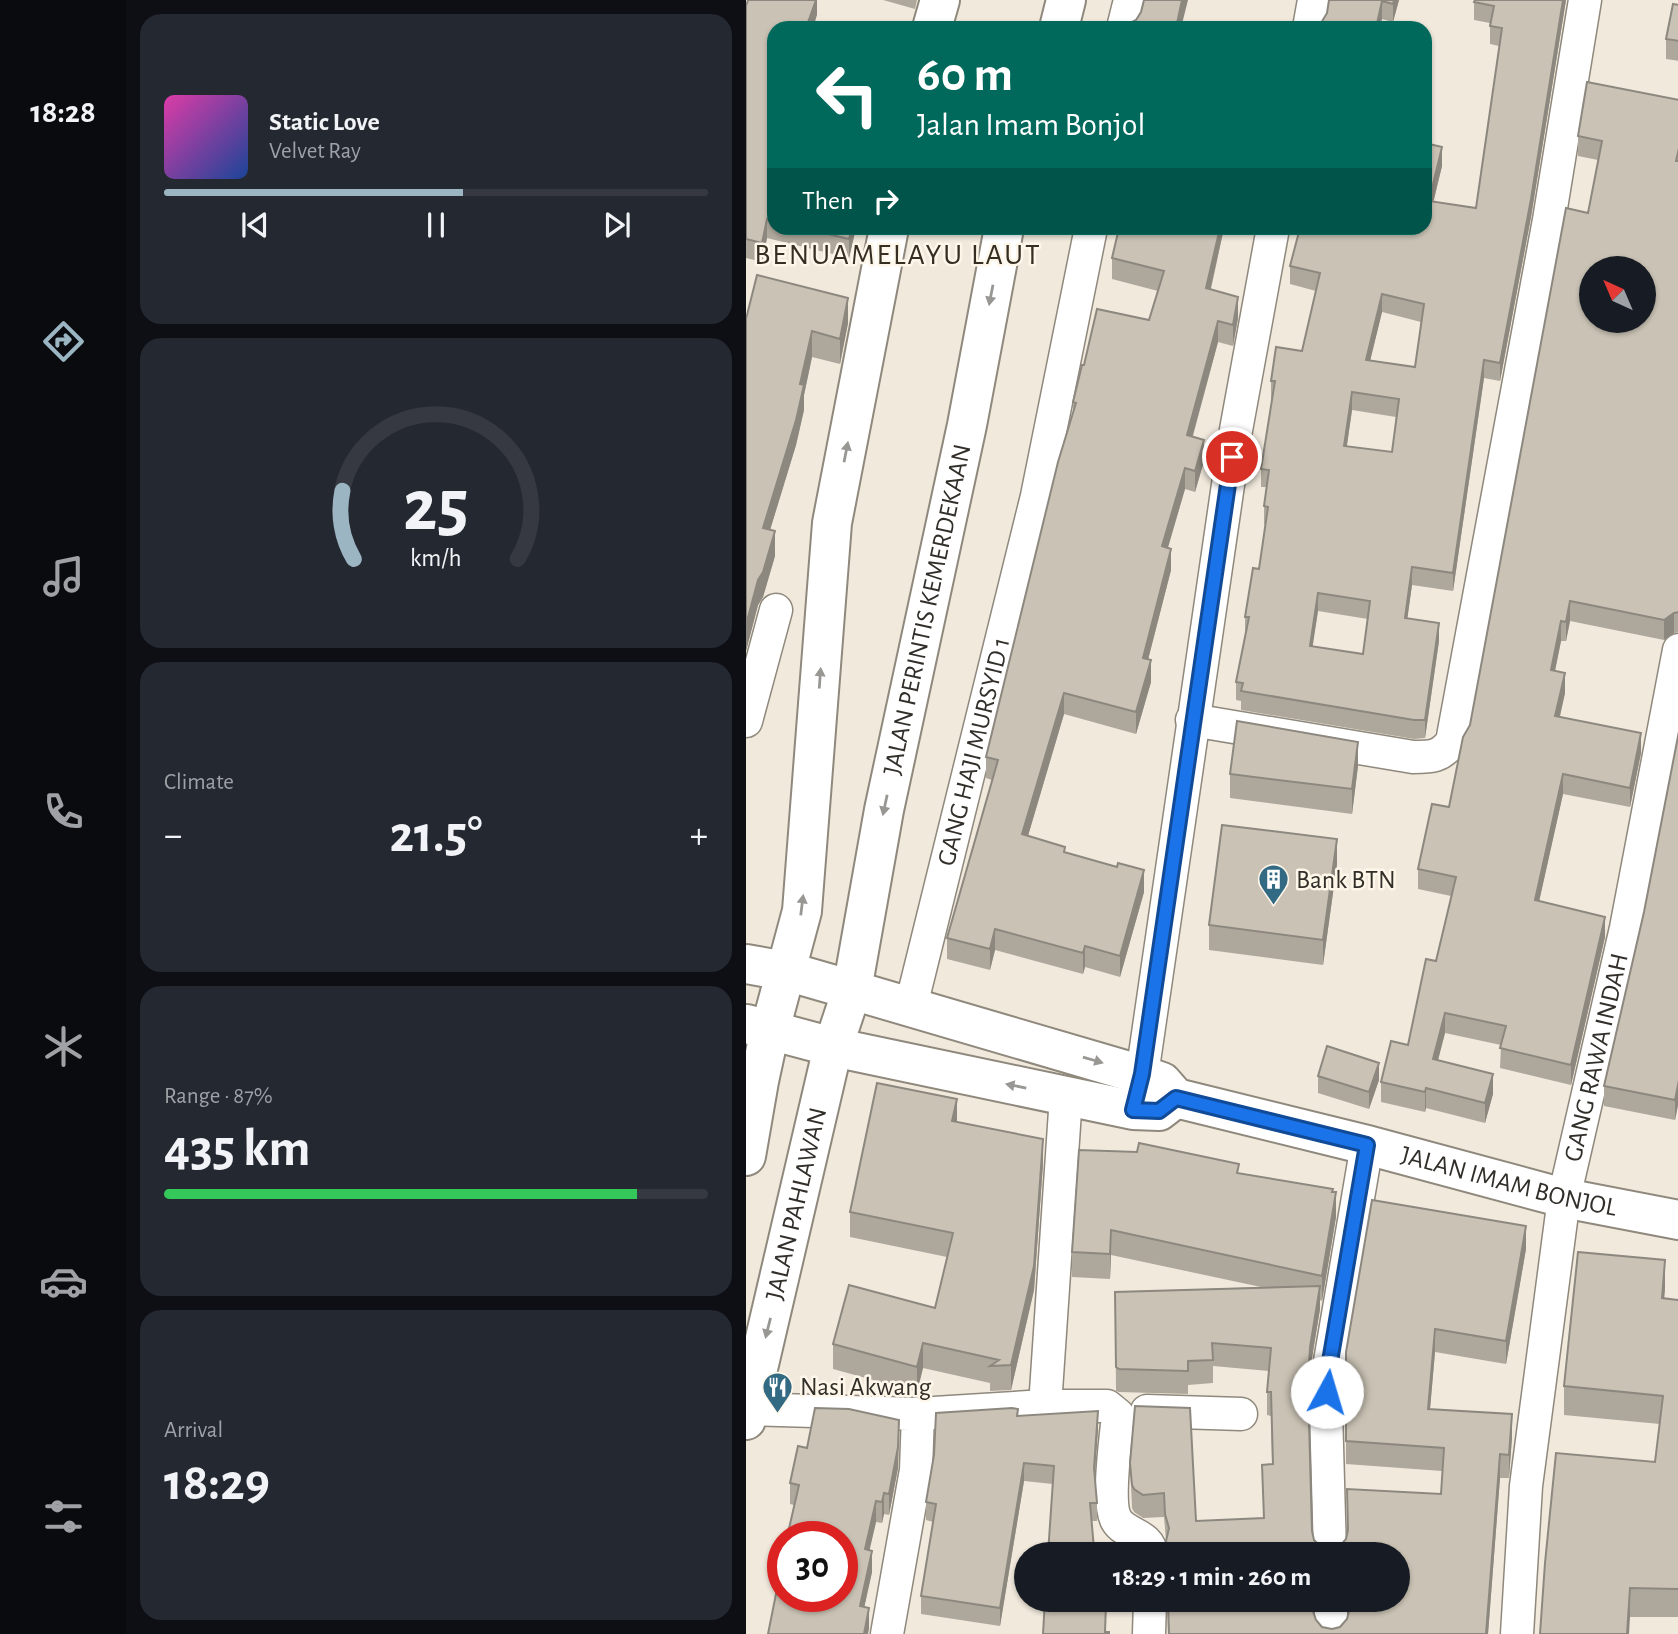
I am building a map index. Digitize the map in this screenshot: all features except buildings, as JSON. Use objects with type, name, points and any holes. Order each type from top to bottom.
[{"type":"main road","points":[[934,21],[940,0]]},
{"type":"main road","points":[[1061,21],[1066,0]]},
{"type":"main road","points":[[746,1156],[759,1081],[758,1027],[786,971],[802,911],[832,523],[888,235]]},
{"type":"main road","name":"JALAN PERINTIS KEMERDEKAAN","points":[[852,990],[884,810],[967,425],[1003,235]]},
{"type":"main road","name":"JALAN IMAM BONJOL","points":[[746,964],[786,971],[910,1006],[1137,1092],[1159,1111],[1176,1098],[1367,1145],[1564,1198],[1679,1220]]},
{"type":"main road","name":"JALAN PAHLAWAN","points":[[747,1414],[833,1047],[852,990]]},
{"type":"main road","name":"JALAN IMAM BONJOL","points":[[758,1027],[833,1047],[1066,1096],[1137,1092]]},
{"type":"street","points":[[1125,21],[1130,0]]},
{"type":"street","points":[[1310,21],[1314,0]]},
{"type":"street","points":[[1192,720],[1413,757],[1443,753],[1452,741],[1549,220],[1585,0]]},
{"type":"street","name":"GANG HAJI MURSYID 1","points":[[910,1006],[1037,496],[1090,235]]},
{"type":"street","points":[[1137,1092],[1236,430],[1272,235]]},
{"type":"street","points":[[746,721],[776,610]]},
{"type":"street","name":"GANG RAWA INDAH","points":[[1517,1634],[1526,1486],[1564,1198],[1626,929],[1679,650]]},
{"type":"street","points":[[1045,1406],[1066,1096]]},
{"type":"street","points":[[1330,1542],[1326,1410],[1328,1373],[1367,1145]]},
{"type":"street","points":[[747,1414],[918,1414],[1045,1406],[1107,1406],[1118,1415],[1112,1505],[1117,1522],[1147,1542]]},
{"type":"street","points":[[1114,1410],[1241,1414]]},
{"type":"street","points":[[887,1634],[916,1470],[918,1414]]},
{"type":"street","points":[[1149,1634],[1150,1612]]},
{"type":"street","points":[[1331,1612],[1331,1634]]},
{"type":"place","name":"Bank BTN","points":[[1273,907]]},
{"type":"place","name":"Nasi Akwang","points":[[777,1414]]},
{"type":"district","name":"BENUAMELAYU LAUT","points":[[898,255]]},
{"type":"route","points":[[1232,457],[1142,1074],[1133,1110],[1159,1111],[1176,1098],[1367,1145],[1327,1392]]}]
